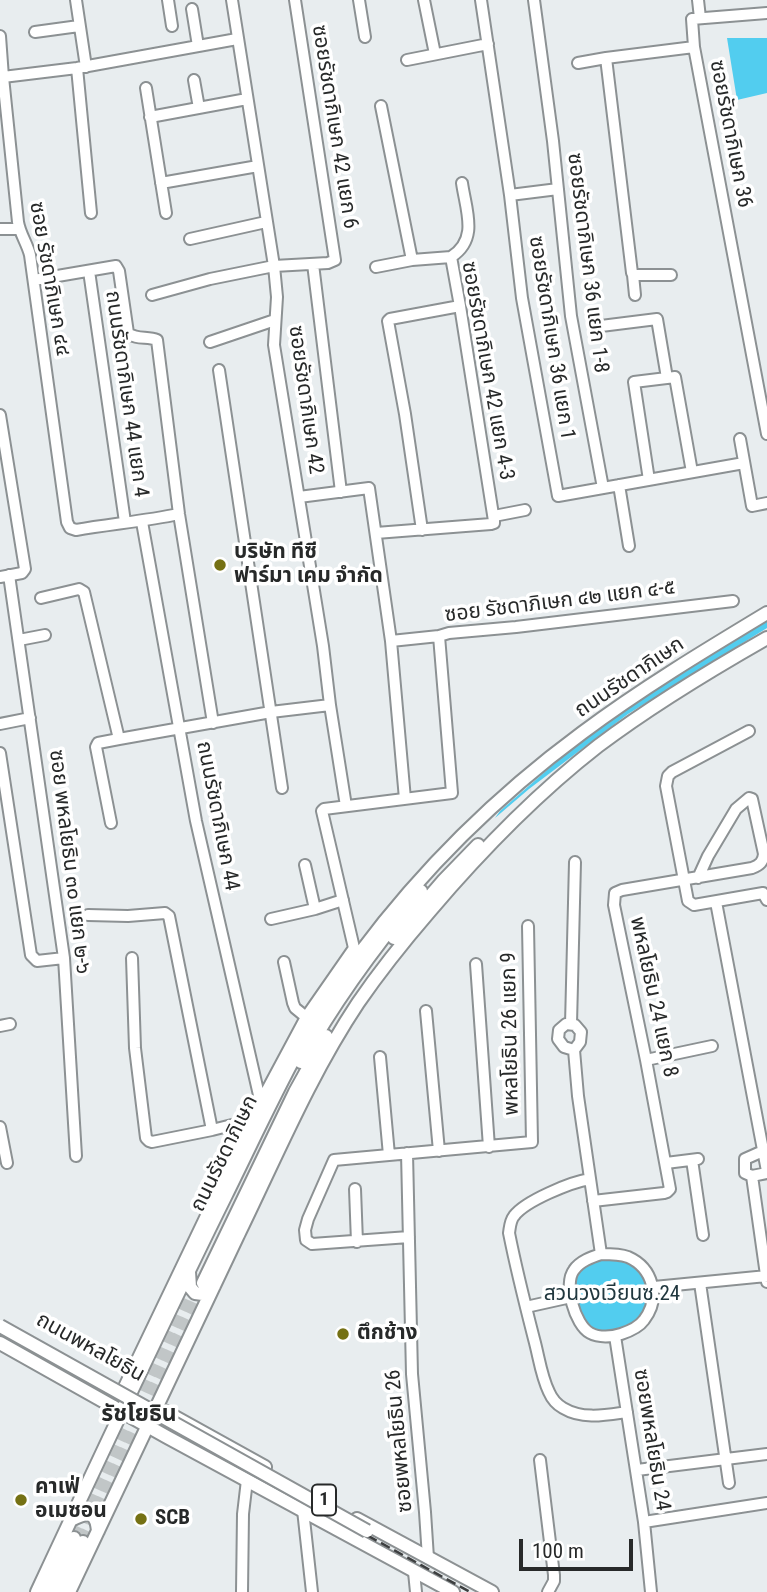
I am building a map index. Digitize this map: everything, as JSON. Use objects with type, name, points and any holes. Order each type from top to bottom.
[{"type":"main road","name":"ถนนรัชดาภิเษก","points":[[69,1592],[156,1407],[258,1119],[357,951],[439,859],[521,782],[621,705],[767,613]]},
{"type":"main road","name":"ถนนรัชดาภิเษก","points":[[37,1592],[122,1411],[127,1391],[200,1280],[328,1052],[360,1000],[395,953],[450,887],[536,798],[625,727],[767,638]]},
{"type":"main road","name":"ถนนรัชดาภิเษก","points":[[200,1280],[286,1088],[347,986],[413,901],[521,782]]},
{"type":"main road","name":"ถนนพหลโยธิน","points":[[0,1320],[492,1592]]},
{"type":"main road","name":"ถนนพหลโยธิน","points":[[0,1326],[366,1534],[413,1565],[420,1575]]},
{"type":"main road","name":"ถนนพหลโยธิน","points":[[0,1336],[366,1534],[404,1551],[423,1556]]},
{"type":"main road","name":"ถนนพหลโยธิน","points":[[0,1343],[453,1592]]},
{"type":"main road","points":[[62,1377],[69,1372],[70,1359]]},
{"type":"main road","points":[[189,1448],[189,1439],[199,1430]]},
{"type":"main road","points":[[71,1520],[86,1514],[92,1515],[98,1531]]},
{"type":"main road","points":[[48,1592],[78,1540],[59,1592]]},
{"type":"street","points":[[76,0],[91,213]]},
{"type":"street","points":[[168,0],[172,26]]},
{"type":"street","name":"ซอยรัชดาภิเษก 42","points":[[232,0],[274,265],[277,297],[274,345],[346,806]]},
{"type":"street","name":"ซอยรัชดาภิเษก 42 แยก 6","points":[[295,0],[335,260],[313,264]]},
{"type":"street","points":[[359,0],[365,37]]},
{"type":"street","points":[[424,0],[435,54]]},
{"type":"street","name":"ซอยรัชดาภิเษก 36 แยก 1","points":[[481,0],[510,195],[522,298],[558,496],[744,463]]},
{"type":"street","name":"ซอยรัชดาภิเษก 36 แยก 1-8","points":[[534,0],[558,190],[570,316],[603,488]]},
{"type":"street","name":"ซอยรัชดาภิเษก 36","points":[[698,0],[694,47],[767,434]]},
{"type":"street","points":[[696,19],[762,13],[757,0]]},
{"type":"street","points":[[192,9],[198,46]]},
{"type":"street","points":[[35,32],[79,26]]},
{"type":"street","name":"ซอย รัชดาภิเษก ๔๔","points":[[0,36],[5,153],[19,229],[27,247],[34,280],[69,528],[76,530],[125,522]]},
{"type":"street","points":[[2,75],[82,67],[237,39]]},
{"type":"street","points":[[407,60],[488,44]]},
{"type":"street","points":[[578,63],[694,47]]},
{"type":"street","points":[[606,58],[635,295]]},
{"type":"street","points":[[194,80],[199,108]]},
{"type":"street","points":[[146,88],[166,213]]},
{"type":"street","points":[[150,117],[247,99]]},
{"type":"street","points":[[381,106],[412,260]]},
{"type":"street","points":[[161,183],[258,166]]},
{"type":"street","points":[[451,257],[466,243],[469,232],[462,183]]},
{"type":"street","points":[[510,195],[558,190]]},
{"type":"street","points":[[190,239],[266,222]]},
{"type":"street","points":[[0,229],[19,229]]},
{"type":"street","name":"ซอยรัชดาภิเษก 42 แยก 4-3","points":[[376,267],[412,260],[451,257],[494,516]]},
{"type":"street","points":[[152,295],[274,265],[313,264],[341,492]]},
{"type":"street","name":"ถนนรัชดาภิเษก 44","points":[[34,280],[118,268],[128,333],[134,337],[157,340],[179,514],[213,723]]},
{"type":"street","name":"ถนนรัชดาภิเษก 44 แยก 4","points":[[89,271],[125,522]]},
{"type":"street","points":[[633,275],[671,275]]},
{"type":"street","points":[[422,530],[388,321],[390,318],[460,306]]},
{"type":"street","points":[[601,326],[657,319],[667,378]]},
{"type":"street","points":[[210,342],[275,320]]},
{"type":"street","points":[[219,370],[282,788]]},
{"type":"street","points":[[649,480],[634,382],[675,377],[692,472]]},
{"type":"street","points":[[0,415],[25,569],[22,573],[4,576]]},
{"type":"street","points":[[740,439],[752,506],[767,503]]},
{"type":"street","points":[[619,485],[629,546]]},
{"type":"street","points":[[299,497],[369,488],[391,641],[405,799]]},
{"type":"street","points":[[376,533],[491,524],[494,523],[494,516],[526,510]]},
{"type":"street","points":[[125,522],[142,522],[179,514]]},
{"type":"street","name":"ถนนรัชดาภิเษก 44","points":[[142,522],[196,821],[260,1103],[258,1119]]},
{"type":"street","name":"ซอย พหลโยธิน ๓๐ แยก ๒-๖","points":[[4,576],[19,640],[64,958],[76,1156]]},
{"type":"street","points":[[41,598],[79,589],[84,592],[120,739]]},
{"type":"street","name":"ซอย รัชดาภิเษก ๔๒ แยก ๔-๕","points":[[391,641],[733,601]]},
{"type":"street","points":[[19,640],[45,635]]},
{"type":"street","points":[[260,1103],[306,1017],[357,951],[322,811],[452,793],[439,636]]},
{"type":"street","points":[[111,823],[96,747],[98,743],[271,712],[330,705]]},
{"type":"street","points":[[0,724],[30,718]]},
{"type":"street","points":[[749,731],[672,772],[668,776],[666,786],[688,901],[691,904],[765,897]]},
{"type":"street","points":[[0,753],[31,956],[37,961],[64,958]]},
{"type":"street","name":"พหลโยธิน 24 แยก 8","points":[[593,1201],[667,1192],[670,1189],[614,905],[615,893],[621,890],[698,878],[759,865],[764,854],[752,799],[741,803],[731,817],[698,878]]},
{"type":"street","points":[[570,1024],[575,862]]},
{"type":"street","points":[[305,865],[315,909]]},
{"type":"street","points":[[271,919],[343,900]]},
{"type":"street","points":[[716,902],[763,1127],[763,1151],[767,1172],[753,1176],[745,1173],[745,1159],[763,1151]]},
{"type":"street","points":[[89,915],[166,913],[169,916],[212,1130]]},
{"type":"street","name":"พหลโยธิน 26 แยก 9","points":[[489,1147],[532,1142],[528,926]]},
{"type":"street","points":[[132,958],[135,1048],[146,1138],[152,1142],[258,1119]]},
{"type":"street","points":[[284,961],[293,1003],[306,1017]]},
{"type":"street","points":[[410,1237],[312,1244],[306,1240],[305,1230],[334,1160],[489,1147],[476,964]]},
{"type":"street","points":[[426,1011],[439,1151]]},
{"type":"street","points":[[574,1050],[564,1046],[558,1039],[559,1030],[566,1024],[575,1025],[581,1032],[580,1042],[574,1050],[578,1096],[601,1254]]},
{"type":"street","points":[[646,1060],[712,1046]]},
{"type":"street","points":[[380,1057],[389,1155]]},
{"type":"street","points":[[127,1391],[258,1119]]},
{"type":"street","points":[[0,1127],[7,1163]]},
{"type":"street","name":"ซอยพหลโยธิน 26","points":[[407,1153],[412,1374],[425,1512],[423,1556]]},
{"type":"street","points":[[666,1163],[695,1159],[703,1235]]},
{"type":"street","points":[[753,1176],[762,1209],[767,1282]]},
{"type":"street","points":[[590,1179],[537,1199],[513,1217],[509,1233],[546,1386],[555,1403],[581,1415],[598,1416],[627,1412]]},
{"type":"street","points":[[355,1189],[357,1242]]},
{"type":"street","points":[[601,1254],[630,1258],[641,1266],[654,1287],[652,1305],[645,1319],[635,1328],[615,1336],[595,1335],[585,1330],[575,1312],[571,1297],[570,1281],[574,1269],[601,1254]]},
{"type":"street","points":[[654,1287],[767,1276]]},
{"type":"street","points":[[700,1283],[729,1483]]},
{"type":"street","points":[[526,1307],[571,1297]]},
{"type":"street","name":"ซอยพหลโยธิน 24","points":[[615,1336],[644,1522],[651,1592]]},
{"type":"street","points":[[636,1470],[767,1454]]},
{"type":"street","points":[[540,1460],[554,1575],[548,1592]]},
{"type":"street","points":[[242,1592],[243,1514],[247,1480]]},
{"type":"street","points":[[644,1522],[767,1503]]},
{"type":"street","points":[[303,1510],[312,1592]]},
{"type":"street","points":[[416,1592],[420,1575]]},
{"type":"green space","points":[[727,38],[767,38],[767,93],[737,100]]},
{"type":"green space","points":[[767,620],[767,628],[628,714],[495,818],[593,730]]},
{"type":"green space","name":"สวนวงเวียนซ.24","points":[[597,1255],[638,1264],[651,1281],[646,1317],[615,1336],[582,1325],[570,1293],[579,1265]]},
{"type":"tunnel","points":[[74,1538],[194,1279]]},
{"type":"tunnel","points":[[83,1542],[202,1287]]},
{"type":"railway","points":[[0,1333],[470,1592]]},
{"type":"place","name":"บริษัท ทีซี ฟาร์มา เคม จำกัด","points":[[220,565]]},
{"type":"place","name":"ตึกช้าง","points":[[343,1334]]},
{"type":"place","name":"คาเฟ่ อเมซอน","points":[[21,1500]]},
{"type":"place","name":"SCB","points":[[141,1519]]},
{"type":"district","name":"รัชโยธิน","points":[[139,1415]]}]
